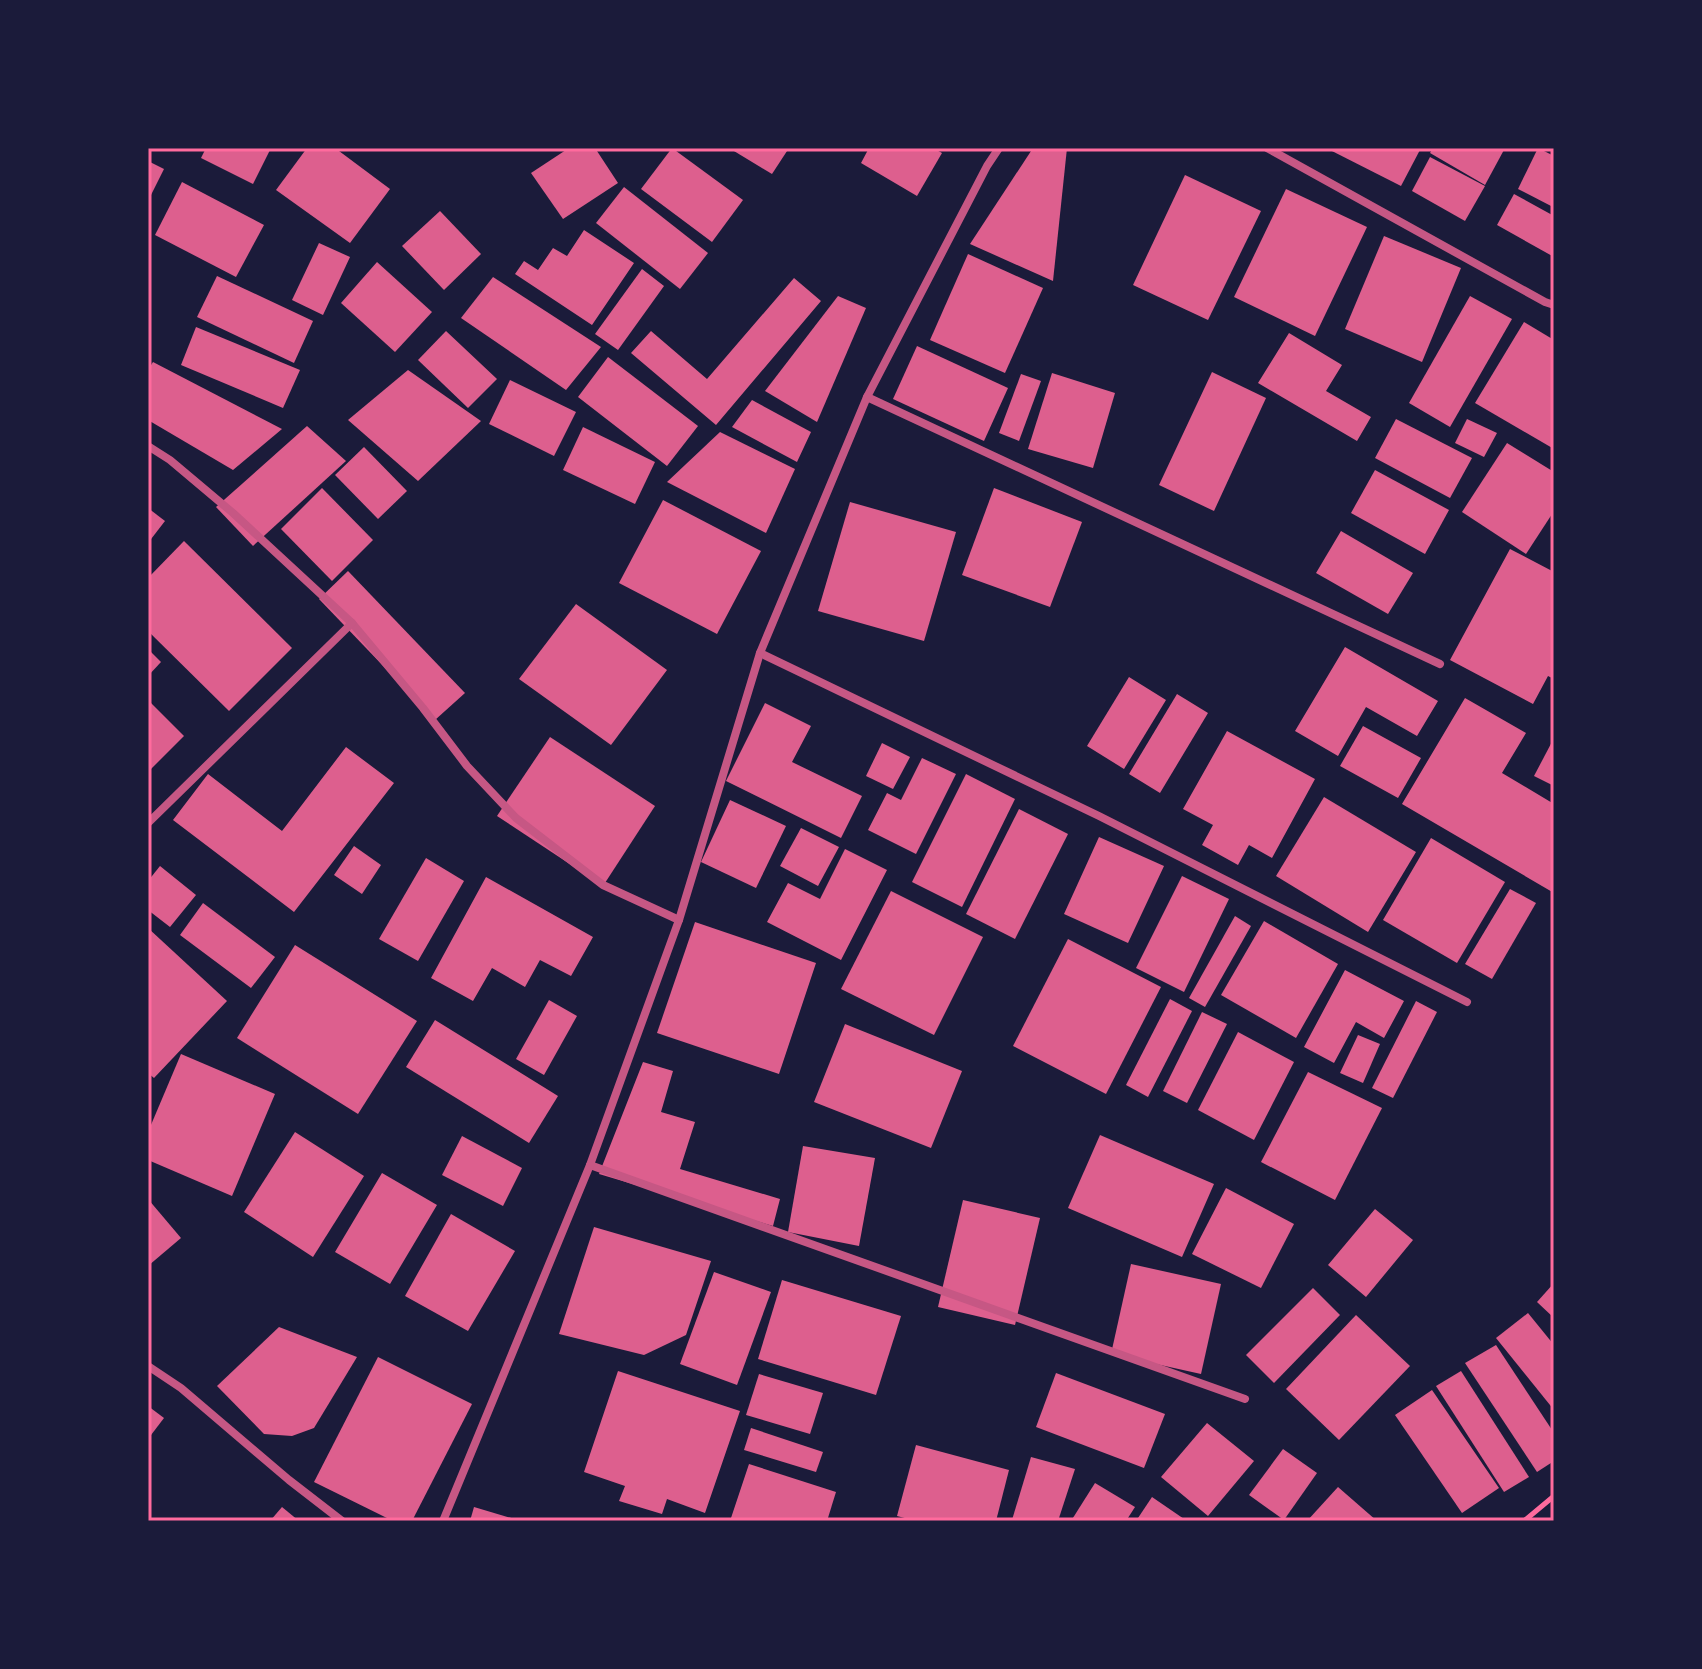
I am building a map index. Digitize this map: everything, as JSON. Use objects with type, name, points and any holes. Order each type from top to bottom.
[{"type":"street","points":[[443,1521],[590,1165],[679,920],[760,653],[867,397],[999,148]]},
{"type":"street","points":[[1267,148],[1554,305]]},
{"type":"street","points":[[867,397],[1440,664]]},
{"type":"street","points":[[148,446],[170,460],[233,513],[352,623],[467,766],[516,818],[603,885],[679,920]]},
{"type":"street","points":[[148,823],[352,623]]},
{"type":"street","points":[[760,653],[1099,816],[1467,1002]]},
{"type":"street","points":[[590,1165],[1245,1399]]},
{"type":"street","points":[[148,1366],[181,1388],[342,1521]]},
{"type":"path","points":[[1524,1521],[1554,1496]]},
{"type":"building","points":[[206,148],[271,148],[253,184],[201,158]]},
{"type":"building","points":[[307,148],[335,148],[390,189],[350,243],[276,190]]},
{"type":"building","points":[[569,148],[595,148],[618,183],[563,219],[531,173]]},
{"type":"building","points":[[672,148],[743,200],[712,242],[641,189]]},
{"type":"building","points":[[729,148],[789,148],[772,174]]},
{"type":"building","points":[[869,148],[933,148],[942,153],[917,196],[861,163]]},
{"type":"building","points":[[1033,148],[1067,148],[1053,281],[970,244]]},
{"type":"building","points":[[1326,148],[1421,148],[1401,186]]},
{"type":"building","points":[[1433,148],[1505,148],[1485,185],[1430,153]]},
{"type":"building","points":[[1538,148],[1554,156],[1553,207],[1518,189]]},
{"type":"building","points":[[1430,157],[1485,186],[1465,221],[1412,191]]},
{"type":"building","points":[[148,161],[164,169],[148,201]]},
{"type":"building","points":[[1185,175],[1261,211],[1208,320],[1133,285]]},
{"type":"building","points":[[182,182],[264,225],[236,277],[155,235]]},
{"type":"building","points":[[624,187],[708,253],[680,289],[596,223]]},
{"type":"building","points":[[1286,189],[1367,227],[1315,336],[1234,297]]},
{"type":"building","points":[[1514,194],[1554,216],[1554,257],[1497,225]]},
{"type":"building","points":[[440,211],[481,254],[444,290],[402,246]]},
{"type":"building","points":[[584,230],[634,263],[592,325],[515,274],[524,261],[538,270],[553,248],[567,256]]},
{"type":"building","points":[[1384,236],[1461,268],[1422,362],[1345,329]]},
{"type":"building","points":[[319,243],[350,257],[323,315],[292,300]]},
{"type":"building","points":[[968,254],[1043,288],[1005,373],[930,340]]},
{"type":"building","points":[[377,262],[432,312],[395,352],[341,303]]},
{"type":"building","points":[[642,269],[664,286],[618,350],[595,334]]},
{"type":"building","points":[[217,276],[313,321],[294,363],[197,317]]},
{"type":"building","points":[[493,277],[601,347],[566,390],[461,318]]},
{"type":"building","points":[[794,278],[821,301],[716,425],[631,353],[651,331],[707,379]]},
{"type":"building","points":[[838,296],[866,308],[817,422],[765,391]]},
{"type":"building","points":[[1470,296],[1512,319],[1450,427],[1409,403]]},
{"type":"building","points":[[1524,322],[1554,340],[1554,449],[1475,403]]},
{"type":"building","points":[[196,327],[300,370],[283,408],[181,365]]},
{"type":"building","points":[[446,331],[497,379],[468,408],[418,360]]},
{"type":"building","points":[[1289,333],[1342,365],[1326,391],[1371,417],[1357,441],[1258,383]]},
{"type":"building","points":[[917,346],[1008,388],[984,441],[893,399]]},
{"type":"building","points":[[608,357],[698,426],[667,466],[578,397]]},
{"type":"building","points":[[153,362],[282,429],[233,470],[148,420],[148,370]]},
{"type":"building","points":[[408,370],[481,421],[418,481],[348,420]]},
{"type":"building","points":[[1212,372],[1266,398],[1214,511],[1159,485]]},
{"type":"building","points":[[1052,373],[1115,393],[1093,468],[1028,449]]},
{"type":"building","points":[[1021,374],[1041,381],[1019,441],[999,433]]},
{"type":"building","points":[[510,380],[576,412],[554,456],[489,424]]},
{"type":"building","points":[[752,400],[811,432],[797,462],[732,427]]},
{"type":"building","points":[[1396,419],[1472,458],[1450,498],[1375,458]]},
{"type":"building","points":[[1467,419],[1497,433],[1484,457],[1455,443]]},
{"type":"building","points":[[307,426],[346,461],[253,546],[216,507]]},
{"type":"building","points":[[583,427],[655,462],[635,504],[563,470]]},
{"type":"building","points":[[720,432],[795,469],[766,533],[667,482]]},
{"type":"building","points":[[1507,443],[1554,472],[1554,511],[1526,554],[1462,512]]},
{"type":"building","points":[[364,447],[407,491],[378,519],[335,475]]},
{"type":"building","points":[[1375,470],[1449,510],[1425,554],[1351,513]]},
{"type":"building","points":[[322,488],[373,540],[332,581],[281,529]]},
{"type":"building","points":[[994,488],[1082,522],[1050,607],[962,575]]},
{"type":"building","points":[[663,500],[761,551],[717,634],[619,583]]},
{"type":"building","points":[[850,502],[956,532],[924,641],[818,611]]},
{"type":"building","points":[[148,508],[165,521],[148,543]]},
{"type":"building","points":[[1341,531],[1413,573],[1388,614],[1316,573]]},
{"type":"building","points":[[184,541],[292,648],[229,711],[148,631],[148,578]]},
{"type":"building","points":[[1510,549],[1554,572],[1554,679],[1548,676],[1533,704],[1450,660]]},
{"type":"building","points":[[348,571],[465,693],[435,720],[319,599]]},
{"type":"building","points":[[576,604],[667,670],[611,745],[519,679]]},
{"type":"building","points":[[1345,647],[1438,701],[1417,736],[1366,707],[1338,756],[1295,731]]},
{"type":"building","points":[[148,649],[161,662],[148,676]]},
{"type":"building","points":[[1129,677],[1166,700],[1124,769],[1087,746]]},
{"type":"building","points":[[1177,694],[1208,713],[1160,793],[1129,774]]},
{"type":"building","points":[[1465,698],[1526,733],[1502,773],[1554,804],[1554,893],[1402,804]]},
{"type":"building","points":[[148,700],[184,736],[148,772]]},
{"type":"building","points":[[765,703],[811,726],[792,762],[862,796],[841,838],[726,781]]},
{"type":"building","points":[[1363,726],[1421,758],[1398,798],[1340,766]]},
{"type":"building","points":[[1227,731],[1315,779],[1272,858],[1249,845],[1238,865],[1202,845],[1213,825],[1183,809]]},
{"type":"building","points":[[550,737],[655,806],[603,886],[497,816]]},
{"type":"building","points":[[1554,738],[1554,786],[1534,776]]},
{"type":"building","points":[[882,743],[910,757],[893,789],[866,776]]},
{"type":"building","points":[[346,747],[394,783],[294,912],[173,820],[208,774],[282,831]]},
{"type":"building","points":[[922,758],[956,774],[916,854],[868,830],[887,793],[901,800]]},
{"type":"building","points":[[966,774],[1015,799],[962,907],[912,882]]},
{"type":"building","points":[[1324,797],[1416,852],[1368,932],[1276,876]]},
{"type":"building","points":[[730,800],[786,826],[756,888],[701,862]]},
{"type":"building","points":[[1019,809],[1068,834],[1015,939],[966,914]]},
{"type":"building","points":[[801,828],[839,847],[818,886],[780,866]]},
{"type":"building","points":[[1099,837],[1164,866],[1128,943],[1064,914]]},
{"type":"building","points":[[1431,838],[1505,882],[1457,963],[1383,920]]},
{"type":"building","points":[[354,846],[381,865],[362,894],[334,875]]},
{"type":"building","points":[[845,849],[887,870],[841,960],[767,922],[788,883],[820,899]]},
{"type":"building","points":[[426,858],[464,881],[418,961],[379,939]]},
{"type":"building","points":[[160,866],[196,895],[170,927],[148,910],[148,881]]},
{"type":"building","points":[[1182,876],[1229,899],[1184,992],[1136,968]]},
{"type":"building","points":[[486,877],[593,937],[571,976],[540,960],[525,987],[492,968],[473,1001],[431,978]]},
{"type":"building","points":[[1510,889],[1536,903],[1492,979],[1465,964]]},
{"type":"building","points":[[891,891],[983,937],[934,1035],[841,989]]},
{"type":"building","points":[[203,903],[275,957],[251,988],[180,935]]},
{"type":"building","points":[[1235,916],[1251,926],[1205,1007],[1189,998]]},
{"type":"building","points":[[1264,921],[1338,964],[1296,1038],[1221,995]]},
{"type":"building","points":[[695,922],[816,963],[779,1074],[657,1033]]},
{"type":"building","points":[[148,928],[227,1001],[154,1078],[148,1073]]},
{"type":"building","points":[[1068,939],[1161,987],[1106,1094],[1013,1046]]},
{"type":"building","points":[[295,945],[417,1021],[358,1114],[237,1038]]},
{"type":"building","points":[[1345,970],[1404,1001],[1384,1038],[1356,1022],[1334,1063],[1304,1047]]},
{"type":"building","points":[[1170,999],[1192,1011],[1148,1097],[1126,1085]]},
{"type":"building","points":[[549,1000],[577,1016],[544,1075],[516,1059]]},
{"type":"building","points":[[1416,1001],[1437,1012],[1393,1098],[1372,1088]]},
{"type":"building","points":[[1202,1012],[1227,1024],[1187,1103],[1163,1091]]},
{"type":"building","points":[[435,1020],[558,1096],[529,1143],[406,1067]]},
{"type":"building","points":[[845,1024],[962,1071],[931,1148],[814,1102]]},
{"type":"building","points":[[1238,1032],[1294,1062],[1254,1140],[1198,1110]]},
{"type":"building","points":[[1358,1035],[1380,1044],[1363,1083],[1340,1073]]},
{"type":"building","points":[[181,1054],[275,1094],[232,1196],[148,1160],[148,1132]]},
{"type":"building","points":[[643,1062],[673,1071],[661,1112],[695,1122],[680,1169],[780,1199],[773,1226],[599,1174]]},
{"type":"building","points":[[1308,1072],[1382,1108],[1335,1200],[1261,1162]]},
{"type":"building","points":[[295,1132],[364,1176],[313,1257],[244,1212]]},
{"type":"building","points":[[1100,1135],[1214,1184],[1182,1257],[1068,1208]]},
{"type":"building","points":[[462,1136],[522,1168],[503,1206],[442,1175]]},
{"type":"building","points":[[803,1146],[875,1158],[859,1246],[788,1232]]},
{"type":"building","points":[[382,1173],[437,1205],[390,1284],[335,1252]]},
{"type":"building","points":[[1226,1188],[1294,1224],[1261,1288],[1192,1254]]},
{"type":"building","points":[[148,1199],[181,1238],[148,1266]]},
{"type":"building","points":[[963,1200],[1040,1218],[1015,1325],[938,1307]]},
{"type":"building","points":[[1375,1209],[1413,1240],[1366,1297],[1328,1265]]},
{"type":"building","points":[[451,1214],[515,1251],[468,1331],[405,1296]]},
{"type":"building","points":[[594,1227],[711,1261],[686,1335],[644,1355],[559,1334]]},
{"type":"building","points":[[1131,1264],[1221,1284],[1201,1374],[1111,1354]]},
{"type":"building","points":[[714,1272],[771,1292],[737,1385],[680,1364]]},
{"type":"building","points":[[782,1280],[901,1316],[876,1395],[758,1359]]},
{"type":"building","points":[[1554,1283],[1554,1318],[1537,1302]]},
{"type":"building","points":[[1313,1288],[1340,1315],[1274,1383],[1246,1355]]},
{"type":"building","points":[[1528,1313],[1554,1345],[1554,1410],[1496,1338]]},
{"type":"building","points":[[1356,1315],[1410,1366],[1339,1440],[1286,1389]]},
{"type":"building","points":[[279,1327],[357,1357],[314,1428],[292,1436],[264,1434],[217,1386]]},
{"type":"building","points":[[1496,1345],[1554,1433],[1554,1461],[1537,1472],[1465,1363]]},
{"type":"building","points":[[378,1357],[472,1404],[412,1521],[393,1521],[314,1482]]},
{"type":"building","points":[[618,1371],[740,1411],[705,1513],[667,1499],[662,1514],[619,1501],[625,1486],[584,1472]]},
{"type":"building","points":[[1461,1371],[1529,1477],[1504,1492],[1436,1386]]},
{"type":"building","points":[[1056,1373],[1165,1414],[1144,1468],[1036,1427]]},
{"type":"building","points":[[759,1374],[823,1393],[810,1434],[746,1415]]},
{"type":"building","points":[[1432,1390],[1499,1488],[1462,1513],[1395,1415]]},
{"type":"building","points":[[148,1406],[164,1418],[148,1439]]},
{"type":"building","points":[[1207,1423],[1254,1461],[1208,1516],[1161,1477]]},
{"type":"building","points":[[751,1428],[823,1452],[816,1472],[744,1450]]},
{"type":"building","points":[[916,1445],[1009,1470],[996,1521],[916,1521],[897,1516]]},
{"type":"building","points":[[1283,1449],[1317,1473],[1284,1520],[1249,1495]]},
{"type":"building","points":[[1031,1457],[1075,1469],[1058,1521],[1012,1520]]},
{"type":"building","points":[[749,1464],[836,1492],[827,1521],[730,1521]]},
{"type":"building","points":[[1095,1483],[1135,1507],[1126,1521],[1071,1521]]},
{"type":"building","points":[[1338,1487],[1377,1521],[1307,1521]]},
{"type":"building","points":[[1152,1497],[1187,1521],[1136,1521]]},
{"type":"building","points":[[282,1507],[299,1521],[270,1521]]},
{"type":"building","points":[[474,1507],[518,1520],[518,1521],[470,1521]]}]
